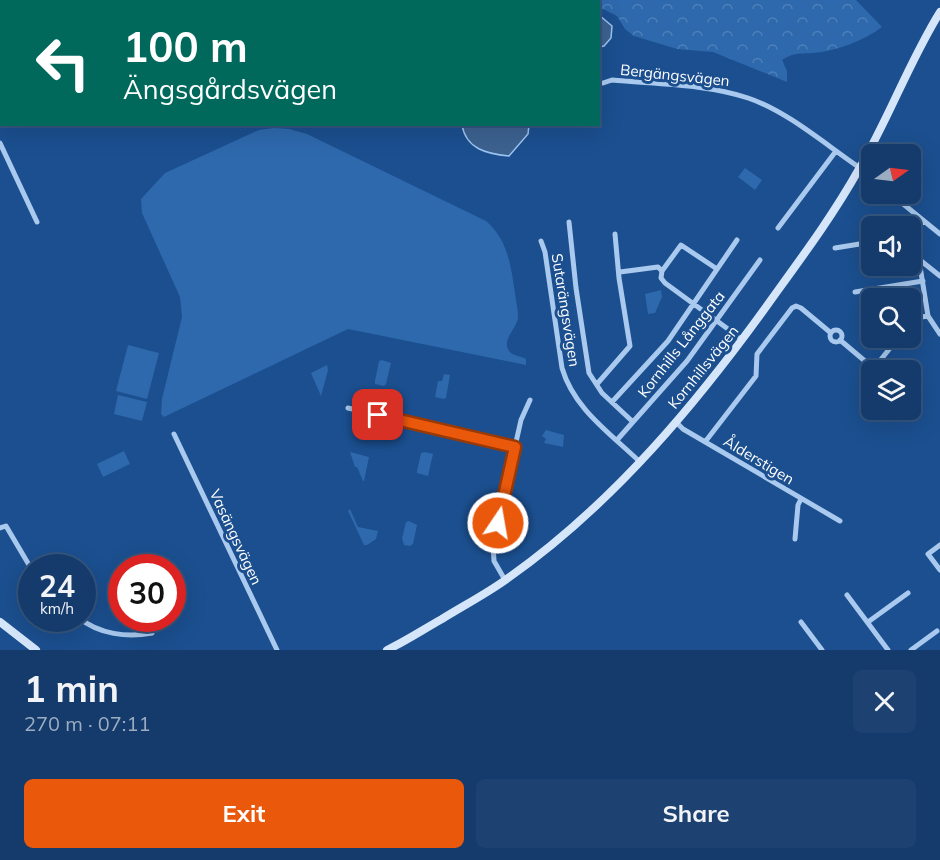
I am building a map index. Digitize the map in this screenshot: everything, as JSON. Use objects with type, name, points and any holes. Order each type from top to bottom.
[{"type":"street","name":"Kornhillsvägen","points":[[387,650],[505,580],[567,531],[612,490],[676,422],[742,340],[807,249],[860,168],[927,33],[940,12]]},
{"type":"street","name":"Bergängsvägen","points":[[603,83],[612,80],[739,95],[783,116],[860,168]]},
{"type":"street","points":[[0,143],[37,222]]},
{"type":"street","points":[[778,228],[836,152]]},
{"type":"street","points":[[903,204],[940,234]]},
{"type":"street","points":[[569,222],[589,373],[602,393],[633,422]]},
{"type":"street","points":[[597,384],[630,346],[615,234]]},
{"type":"street","points":[[612,402],[668,341],[737,240]]},
{"type":"street","name":"Sutarängsvägen","points":[[541,241],[545,252],[562,368],[566,381],[583,409],[640,462]]},
{"type":"street","points":[[835,248],[861,244]]},
{"type":"street","points":[[620,272],[660,269],[681,245],[717,269]]},
{"type":"street","name":"Kornhills Långgata","points":[[616,440],[687,361],[760,260]]},
{"type":"street","points":[[921,260],[940,276]]},
{"type":"street","points":[[921,266],[927,316],[940,334]]},
{"type":"street","points":[[660,269],[664,283],[742,340]]},
{"type":"street","points":[[855,291],[923,281]]},
{"type":"street","name":"Ålderstigen","points":[[705,442],[756,376],[757,354],[792,308],[796,306],[801,308],[831,333],[835,330],[840,332],[842,336],[840,340],[872,367],[875,367],[890,348]]},
{"type":"street","points":[[921,317],[927,316]]},
{"type":"street","points":[[505,580],[494,561],[492,550],[521,420],[530,400]]},
{"type":"street","points":[[348,408],[515,447]]},
{"type":"street","name":"Ålderstigen","points":[[676,422],[683,429],[840,521]]},
{"type":"street","name":"Vasängsvägen","points":[[174,434],[277,650]]},
{"type":"street","name":"Ålderstigen","points":[[795,538],[798,505],[801,499]]},
{"type":"street","points":[[3,527],[21,554]]},
{"type":"street","points":[[940,545],[928,554],[940,570]]},
{"type":"street","points":[[868,622],[908,593]]},
{"type":"street","points":[[847,595],[888,650]]},
{"type":"street","points":[[0,622],[36,650]]},
{"type":"street","points":[[801,622],[822,650]]},
{"type":"street","points":[[96,628],[104,632],[128,635],[152,633]]},
{"type":"street","points":[[911,650],[937,631]]},
{"type":"green space","points":[[600,0],[856,0],[882,27],[867,37],[840,48],[794,55],[782,60],[787,71],[787,82],[713,52],[677,49],[634,36],[625,29],[617,16],[600,8]]},
{"type":"green space","points":[[274,128],[307,134],[486,221],[504,245],[512,273],[518,317],[508,338],[507,347],[511,353],[526,359],[526,365],[348,329],[164,417],[161,414],[162,399],[182,317],[180,297],[142,213],[141,199],[165,173],[259,130]]},
{"type":"green space","points":[[745,168],[762,180],[755,190],[738,177]]},
{"type":"green space","points":[[661,290],[662,297],[655,313],[648,314],[645,294]]},
{"type":"green space","points":[[128,345],[159,353],[147,399],[116,391]]},
{"type":"green space","points":[[379,361],[391,363],[384,386],[375,384]]},
{"type":"green space","points":[[327,365],[328,370],[321,396],[311,373]]},
{"type":"green space","points":[[444,374],[450,375],[444,399],[435,397],[438,381],[442,381]]},
{"type":"green space","points":[[118,395],[147,402],[142,421],[114,414]]},
{"type":"green space","points":[[546,430],[564,435],[563,447],[544,443],[546,439],[542,436]]},
{"type":"green space","points":[[124,451],[130,464],[103,477],[97,464]]},
{"type":"green space","points":[[350,452],[369,457],[364,481],[355,467]]},
{"type":"green space","points":[[421,453],[433,454],[428,476],[417,473]]},
{"type":"green space","points":[[350,509],[358,527],[378,531],[376,539],[367,545],[364,545],[348,511]]},
{"type":"green space","points":[[406,522],[417,525],[413,544],[410,546],[404,545],[402,538]]},
{"type":"shaded area","points":[[600,16],[612,26],[611,38],[604,46],[600,47]]},
{"type":"shaded area","points":[[462,126],[529,126],[528,134],[509,156],[479,149],[468,140]]},
{"type":"route","points":[[378,415],[515,447],[498,523]]}]
